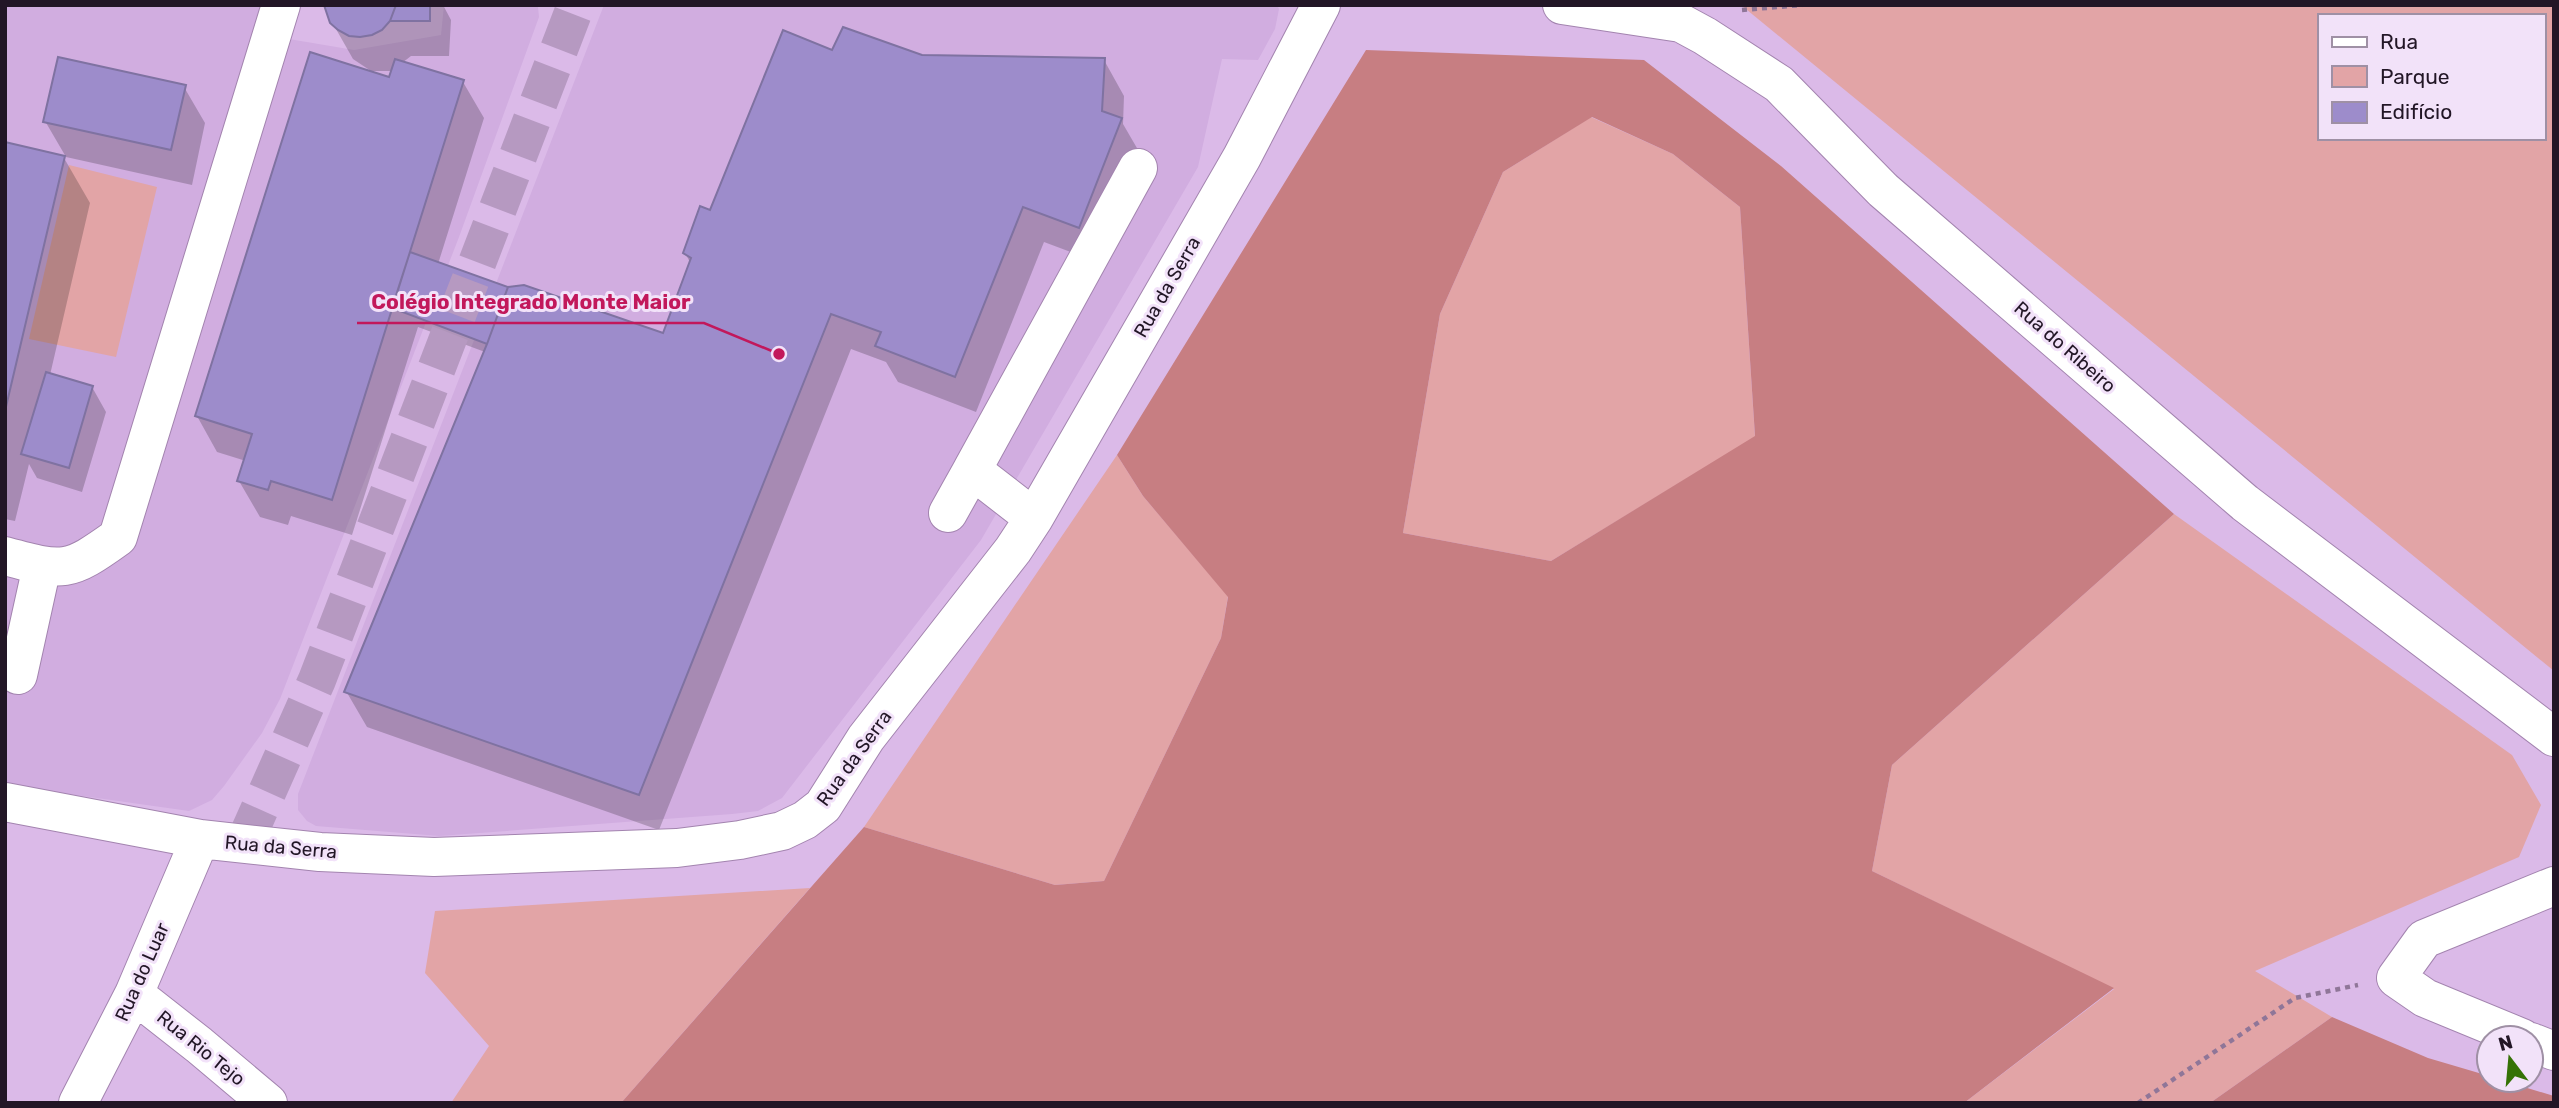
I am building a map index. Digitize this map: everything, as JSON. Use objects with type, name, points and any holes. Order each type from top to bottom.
[{"type":"street","points":[[5,556],[60,568],[83,562],[118,537],[281,5]]},
{"type":"street","name":"Rua da Serra","points":[[5,802],[201,839],[320,852],[434,857],[677,848],[740,840],[782,831],[805,820],[823,806],[866,738],[1013,550],[1034,519],[1242,157],[1321,5]]},
{"type":"street","name":"Rua do Ribeiro","points":[[1562,5],[1681,23],[1779,84],[1883,190],[2245,503],[2554,737]]},
{"type":"street","points":[[948,513],[1138,168]]},
{"type":"street","points":[[972,470],[1034,519]]},
{"type":"street","points":[[18,675],[42,566]]},
{"type":"street","name":"Rua do Luar","points":[[78,1103],[134,994],[201,839]]},
{"type":"street","points":[[2488,1024],[2425,998],[2396,978],[2424,939],[2554,886]]},
{"type":"street","name":"Rua Rio Tejo","points":[[134,994],[268,1103]]},
{"type":"path","points":[[2138,1103],[2295,998],[2396,978]]},
{"type":"shaded area","points":[[5,5],[300,5],[289,39],[354,50],[441,35],[444,5],[538,7],[539,17],[459,237],[280,699],[262,733],[224,786],[212,800],[189,811],[5,785]]},
{"type":"shaded area","points":[[604,5],[1277,5],[1279,9],[1275,29],[1258,60],[1222,59],[1198,167],[981,540],[782,798],[758,811],[732,814],[439,836],[316,826],[307,821],[298,810],[298,794]]},
{"type":"shaded area","points":[[1366,50],[1644,60],[1781,166],[2174,514],[1892,765],[1872,871],[2114,988],[1964,1103],[621,1103],[864,827],[1055,885],[1104,881],[1221,638],[1228,597],[1143,496],[1117,455]],"holes":[[[1592,117],[1673,154],[1740,207],[1755,436],[1551,561],[1403,533],[1440,314],[1503,172]]]},
{"type":"shaded area","points":[[2332,1017],[2428,1058],[2475,1072],[2475,1094],[2545,1093],[2554,1096],[2554,1103],[2210,1103]]},
{"type":"green space","points":[[1741,5],[2554,5],[2554,671]]},
{"type":"green space","points":[[1591,117],[1673,154],[1740,207],[1755,437],[1551,561],[1403,533],[1440,314],[1503,172]]},
{"type":"green space","points":[[69,165],[157,187],[116,357],[29,339]]},
{"type":"green space","points":[[1117,455],[1143,496],[1228,596],[1221,638],[1104,881],[1055,885],[864,827]]},
{"type":"green space","points":[[2174,514],[2512,755],[2541,805],[2519,857],[2255,971],[2332,1017],[2210,1103],[1964,1103],[2114,989],[1872,871],[1892,765]]},
{"type":"green space","points":[[810,888],[621,1103],[451,1103],[489,1046],[425,973],[435,911]]},
{"type":"building","points":[[324,5],[396,5],[390,21],[382,30],[360,37],[349,36],[330,23]]},
{"type":"building","points":[[396,5],[430,5],[430,21],[390,21]]},
{"type":"building","points":[[843,27],[922,55],[1105,58],[1102,111],[1122,118],[1079,228],[1023,207],[955,377],[875,346],[881,332],[831,314],[639,795],[344,692],[508,287],[524,285],[663,333],[691,258],[683,253],[700,206],[710,210],[783,30],[832,50]]},
{"type":"building","points":[[310,52],[389,77],[395,59],[464,80],[332,500],[271,481],[268,490],[237,481],[252,434],[195,416]]},
{"type":"building","points":[[58,57],[186,85],[171,150],[43,122]]},
{"type":"building","points":[[5,142],[65,156],[5,411]]},
{"type":"building","points":[[410,252],[508,287],[487,344],[392,308]]},
{"type":"building","points":[[46,372],[93,386],[69,468],[21,454]]},
{"type":"tunnel","points":[[244,844],[317,680],[576,5]]},
{"type":"place","name":"Colégio Integrado Monte Maior","points":[[779,354]]}]
